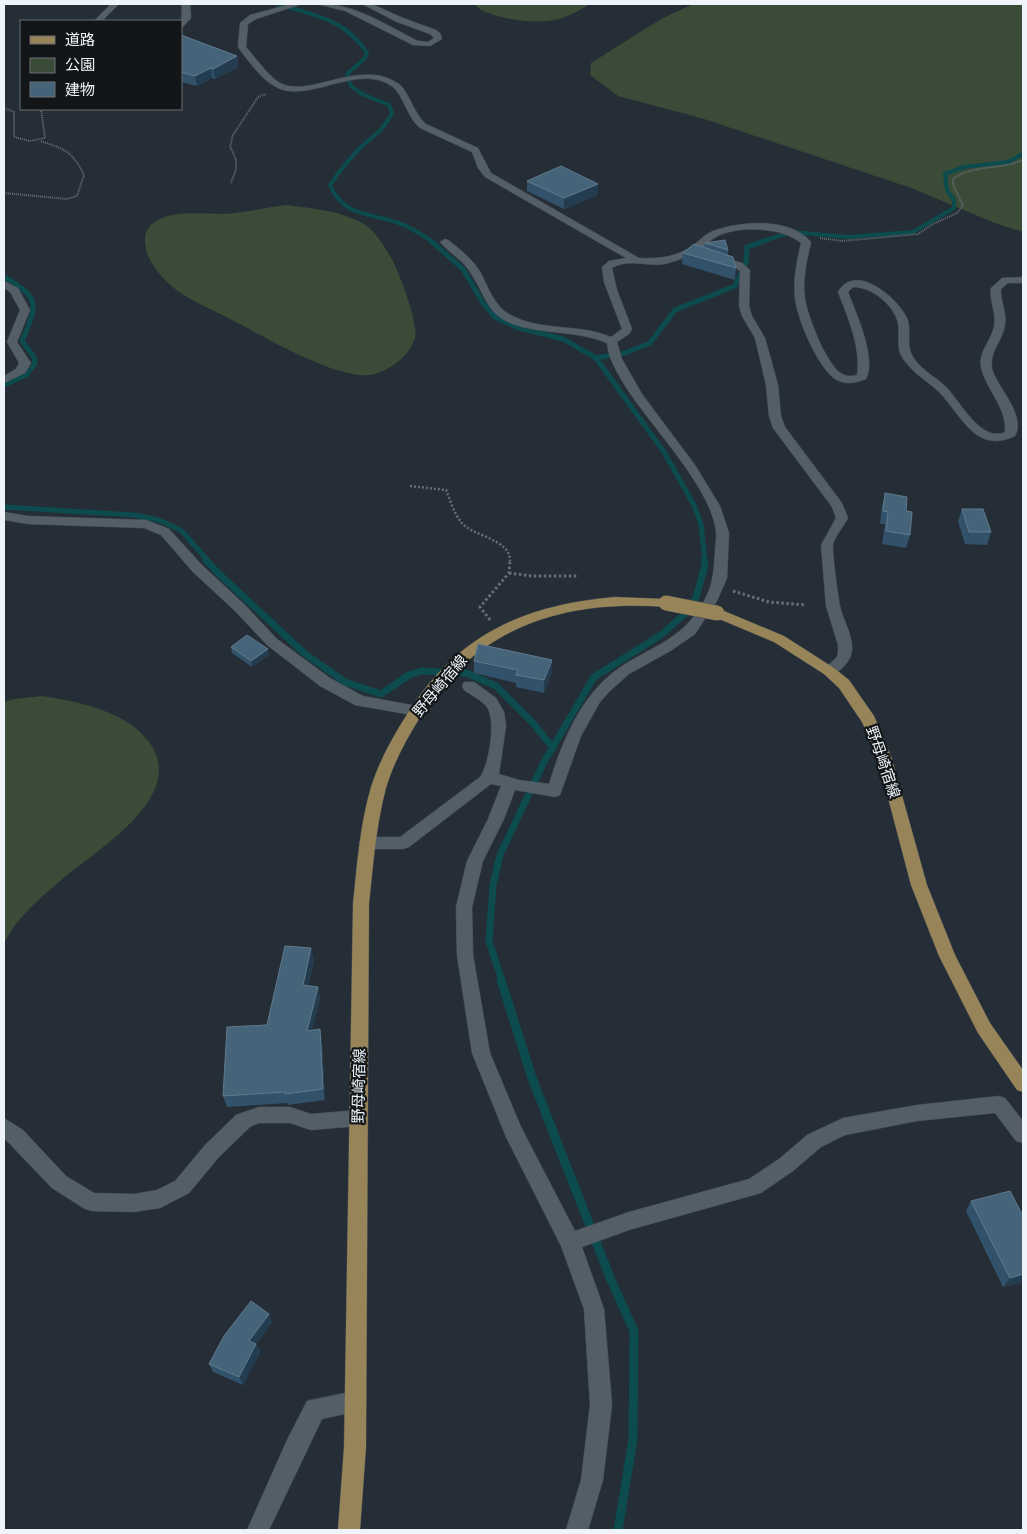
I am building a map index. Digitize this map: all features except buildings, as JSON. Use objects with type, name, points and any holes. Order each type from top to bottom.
[{"type":"main road","name":"野母崎宿線","points":[[349,1530],[355,1447],[361,904],[367,843],[380,782],[402,734],[417,711],[448,672],[485,640],[518,623],[577,604],[630,599],[666,602],[717,613],[779,639],[829,671],[844,684],[869,720],[884,756],[920,885],[947,956],[984,1028],[1023,1084]]},
{"type":"street","points":[[99,20],[115,4]]},
{"type":"street","points":[[182,26],[187,18],[186,4]]},
{"type":"street","points":[[321,4],[347,9],[416,44],[430,44],[438,39],[437,35],[433,32],[400,20],[366,4]]},
{"type":"street","points":[[294,5],[248,19],[244,23],[242,46],[270,79],[280,87],[289,89],[302,88],[350,78],[376,78],[392,83],[396,86],[416,120],[433,133],[475,150],[478,153],[482,169],[488,175],[638,261]]},
{"type":"street","points":[[614,350],[627,329],[623,314],[608,279],[607,267],[613,263],[665,260],[692,250],[713,235],[723,232],[751,227],[779,229],[797,234],[806,242],[799,276],[800,302],[819,352],[829,369],[846,380],[862,377],[864,366],[854,318],[843,292],[844,288],[851,284],[870,287],[888,299],[900,316],[903,323],[904,350],[913,365],[942,389],[974,428],[991,438],[1006,437],[1011,434],[1012,429],[1009,418],[989,376],[986,364],[1000,324],[994,300],[996,288],[1006,280],[1023,280]]},
{"type":"street","points":[[445,242],[470,264],[492,301],[503,315],[524,324],[596,335],[614,350],[637,398],[698,478],[722,527],[722,575],[719,585],[697,623],[688,633],[674,642],[617,674],[604,688],[583,714],[570,741],[555,792],[515,785],[488,777]]},
{"type":"street","points":[[692,250],[742,267],[744,306],[747,316],[760,338],[772,386],[775,416],[779,428],[838,506],[842,518],[827,545],[833,606],[845,645],[845,652],[843,659],[829,671]]},
{"type":"street","points":[[4,284],[14,290],[25,310],[12,342],[14,348],[23,356],[25,363],[21,372],[4,380]]},
{"type":"street","points":[[4,516],[28,520],[146,524],[156,527],[176,542],[197,568],[240,608],[272,642],[326,682],[360,701],[417,711]]},
{"type":"street","points":[[367,843],[403,843],[488,777],[493,771],[498,742],[499,726],[497,712],[484,696],[469,686]]},
{"type":"street","points":[[515,785],[475,860],[464,907],[464,955],[481,1053],[513,1131],[570,1242],[594,1309],[601,1405],[592,1480],[578,1530]]},
{"type":"street","points":[[570,1242],[630,1221],[754,1187],[786,1165],[814,1141],[843,1127],[917,1113],[999,1104],[1023,1135]]},
{"type":"street","points":[[4,1127],[16,1136],[59,1182],[92,1202],[134,1203],[160,1199],[182,1187],[212,1151],[243,1121],[259,1115],[290,1115],[311,1122],[358,1118]]},
{"type":"street","points":[[258,1530],[315,1409],[355,1402]]},
{"type":"path","points":[[231,183],[236,169],[236,160],[230,146],[232,135],[258,97],[280,87]]},
{"type":"path","points":[[4,108],[14,112],[14,137],[29,141],[40,141],[67,150],[75,156],[84,175],[77,196],[67,199],[4,193]]},
{"type":"path","points":[[40,141],[45,136],[42,127],[41,110]]},
{"type":"path","points":[[797,234],[842,240],[918,234],[933,224],[957,213],[963,205],[953,185],[952,179],[956,176],[970,171],[1016,163],[1023,160]]},
{"type":"path","points":[[410,486],[446,490],[461,523],[503,546],[510,556],[509,573],[480,608],[500,632]]},
{"type":"path","points":[[509,573],[532,576],[578,576]]},
{"type":"path","points":[[719,585],[752,600],[774,605],[806,605]]},
{"type":"green space","points":[[474,4],[591,4],[560,19],[524,21],[500,17],[480,9]]},
{"type":"green space","points":[[693,4],[1023,4],[1023,232],[992,222],[914,189],[701,118],[618,96],[590,75],[591,63],[661,19]]},
{"type":"green space","points":[[287,205],[306,207],[346,216],[372,230],[385,247],[394,262],[402,284],[411,310],[415,331],[415,338],[408,351],[391,367],[370,375],[355,375],[338,371],[301,356],[181,293],[158,272],[147,253],[145,238],[147,231],[153,223],[160,219],[187,213],[226,214]]},
{"type":"green space","points":[[43,696],[72,701],[115,715],[139,731],[149,742],[158,763],[157,783],[148,803],[132,821],[35,903],[16,924],[4,943],[4,702]]},
{"type":"waterway","points":[[277,4],[328,20],[349,33],[359,42],[367,53],[364,59],[347,74],[351,86],[362,94],[389,105],[392,113],[382,128],[356,152],[330,185],[336,195],[342,203],[350,208],[403,225],[433,242]]},
{"type":"waterway","points":[[764,241],[791,232],[848,237],[913,232],[954,208],[954,200],[947,190],[945,174],[964,167],[1008,162],[1023,154]]},
{"type":"waterway","points":[[431,241],[463,269],[483,303],[495,317],[519,328],[563,339],[596,358]]},
{"type":"waterway","points":[[596,358],[625,353],[650,343],[675,310],[735,286],[746,263],[747,247],[764,241]]},
{"type":"waterway","points":[[4,277],[24,290],[30,297],[33,310],[22,341],[34,357],[35,364],[26,375],[4,385]]},
{"type":"waterway","points":[[596,358],[664,452],[694,505],[701,524],[705,561]]},
{"type":"waterway","points":[[4,507],[134,515],[159,520],[182,531],[208,561]]},
{"type":"waterway","points":[[206,560],[304,653],[345,682],[381,694],[409,675],[421,671],[466,673],[496,686],[533,723],[553,747]]},
{"type":"waterway","points":[[553,747],[594,677],[661,635],[687,612],[696,598],[705,565],[704,560]]},
{"type":"waterway","points":[[502,981],[489,941],[493,885],[500,855],[553,747]]},
{"type":"waterway","points":[[501,980],[532,1078],[611,1280],[634,1331],[633,1439],[618,1530]]}]
